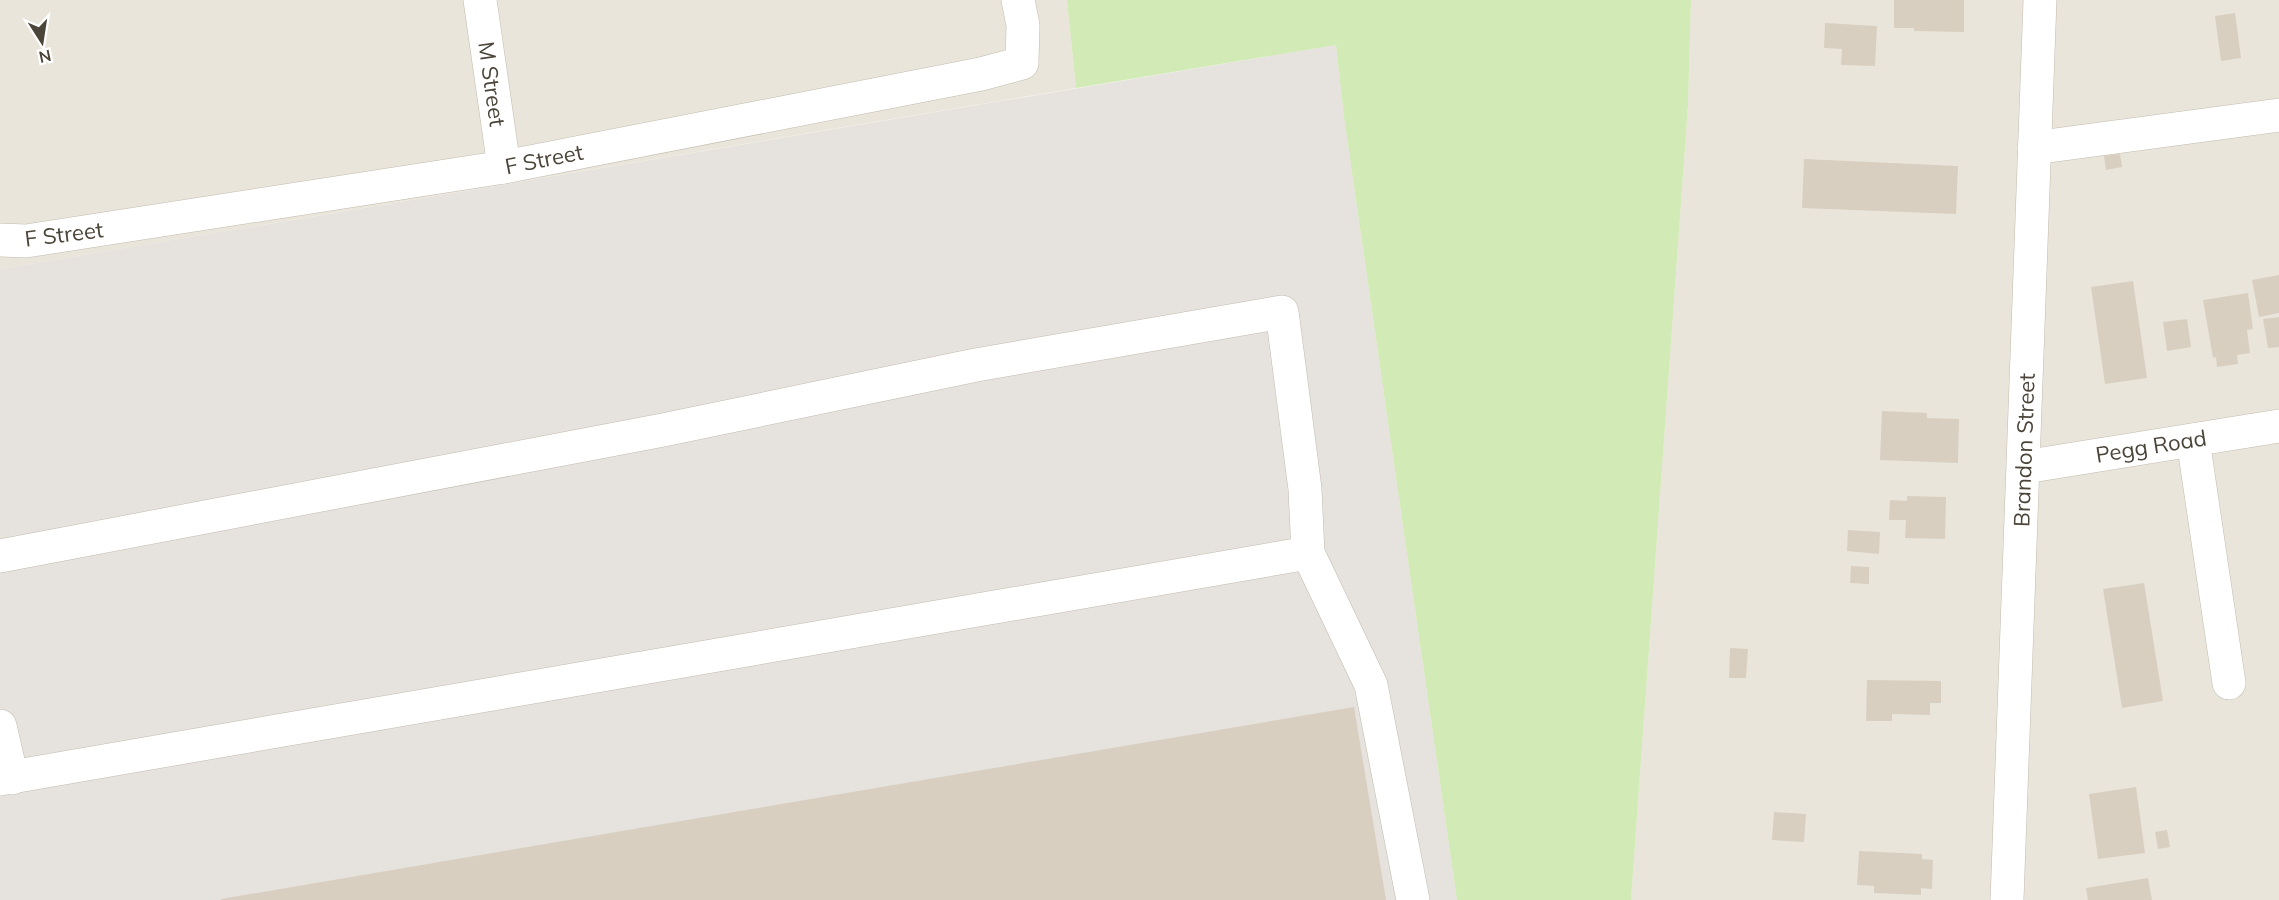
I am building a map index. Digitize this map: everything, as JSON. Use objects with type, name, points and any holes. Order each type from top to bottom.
[{"type":"street","name":"M Street","points":[[480,0],[504,167]]},
{"type":"street","name":"F Street","points":[[0,240],[38,239],[504,167],[970,76],[1022,63],[1023,25],[1018,0]]},
{"type":"street","name":"Brandon Street","points":[[2007,900],[2040,0]]},
{"type":"street","points":[[2034,148],[2279,115]]},
{"type":"street","points":[[0,556],[663,430],[976,365],[1282,312],[1305,489],[1308,553],[1371,686],[1413,900]]},
{"type":"street","name":"Pegg Road","points":[[2024,467],[2279,426]]},
{"type":"street","points":[[2193,440],[2229,683]]},
{"type":"street","points":[[0,726],[6,778],[1308,553]]},
{"type":"shaded area","points":[[0,0],[1067,0],[1076,88],[0,269]]},
{"type":"shaded area","points":[[1691,0],[2279,0],[2279,900],[1631,900],[1688,105]]},
{"type":"shaded area","points":[[1336,45],[1344,117],[1457,900],[0,900],[0,269]]},
{"type":"green space","points":[[1067,0],[1691,0],[1688,105],[1631,900],[1457,900],[1344,117],[1336,45],[1076,88]]},
{"type":"building","points":[[1894,0],[1964,0],[1964,32],[1914,31],[1914,28],[1894,28]]},
{"type":"building","points":[[2235,13],[2241,58],[2221,61],[2215,16]]},
{"type":"building","points":[[1825,23],[1877,26],[1875,66],[1841,65],[1842,49],[1824,48]]},
{"type":"building","points":[[2120,154],[2122,167],[2106,170],[2104,156]]},
{"type":"building","points":[[1804,159],[1958,166],[1956,214],[1802,208]]},
{"type":"building","points":[[2279,275],[2279,313],[2259,317],[2252,280]]},
{"type":"building","points":[[2133,281],[2147,378],[2105,384],[2091,287]]},
{"type":"building","points":[[2248,293],[2253,329],[2247,330],[2250,353],[2237,355],[2238,364],[2217,367],[2216,357],[2213,358],[2203,300]]},
{"type":"building","points":[[2279,317],[2279,347],[2268,348],[2263,319]]},
{"type":"building","points":[[2187,319],[2191,347],[2167,351],[2163,322]]},
{"type":"building","points":[[1882,411],[1927,413],[1927,418],[1959,419],[1958,463],[1880,460]]},
{"type":"building","points":[[1907,496],[1946,497],[1945,539],[1905,538],[1906,520],[1889,520],[1890,500],[1907,501]]},
{"type":"building","points":[[1848,530],[1880,532],[1879,554],[1847,551]]},
{"type":"building","points":[[1851,566],[1869,567],[1869,584],[1850,583]]},
{"type":"building","points":[[2144,583],[2163,701],[2122,708],[2103,589]]},
{"type":"building","points":[[1730,648],[1748,649],[1746,678],[1729,678]]},
{"type":"building","points":[[1867,680],[1941,681],[1941,703],[1930,703],[1930,715],[1892,714],[1892,721],[1866,721]]},
{"type":"building","points":[[1354,707],[1386,900],[221,900],[221,899]]},
{"type":"building","points":[[2136,787],[2145,853],[2098,859],[2089,794]]},
{"type":"building","points":[[1774,812],[1806,814],[1804,842],[1772,840]]},
{"type":"building","points":[[2167,830],[2170,847],[2158,849],[2155,832]]},
{"type":"building","points":[[1859,851],[1922,854],[1922,859],[1933,860],[1932,889],[1921,888],[1921,895],[1874,893],[1874,886],[1857,885]]},
{"type":"building","points":[[2148,878],[2152,900],[2088,900],[2086,888]]}]
